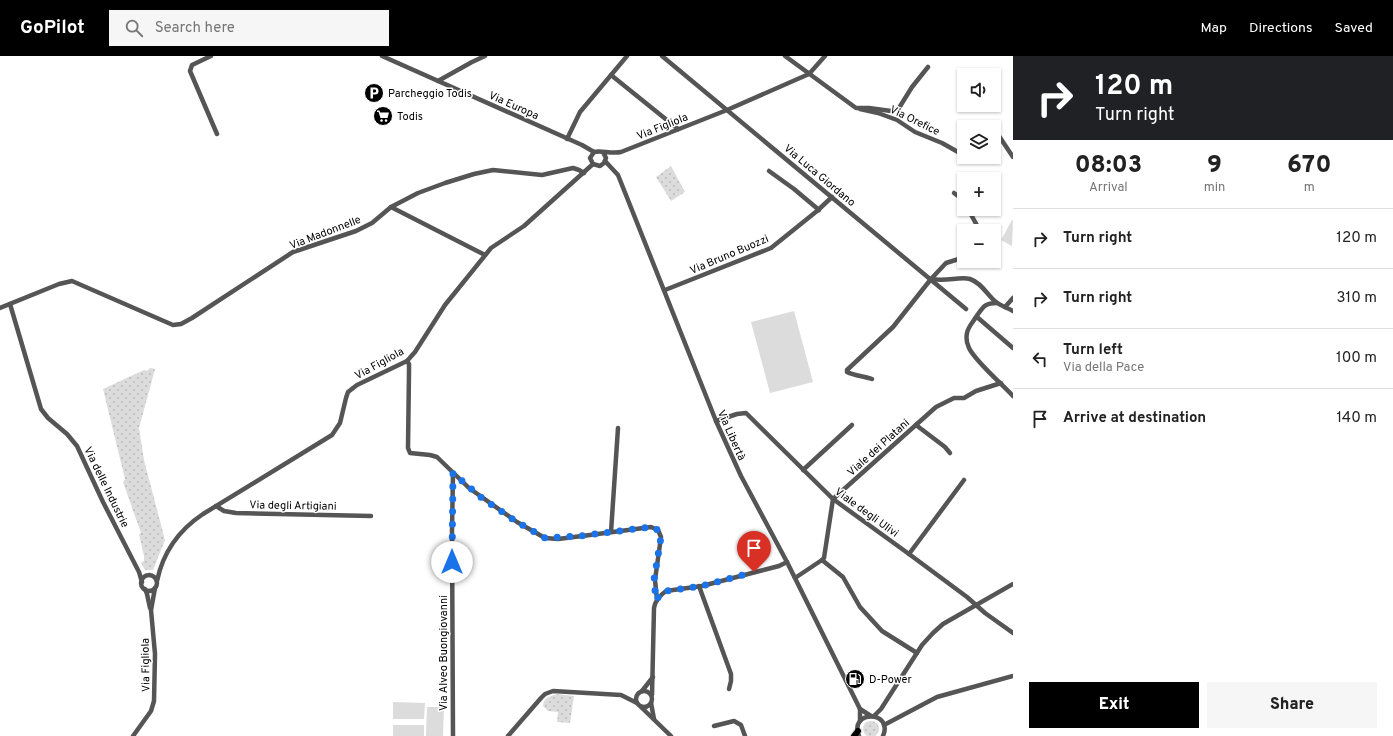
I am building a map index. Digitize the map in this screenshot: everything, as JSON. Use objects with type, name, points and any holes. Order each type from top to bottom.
[{"type":"street","points":[[212,56],[192,65],[190,71],[217,134]]},
{"type":"street","name":"Via Europa","points":[[382,56],[594,152]]},
{"type":"street","points":[[472,62],[473,56]]},
{"type":"street","points":[[438,81],[485,56]]},
{"type":"street","points":[[567,139],[580,112],[627,56]]},
{"type":"street","name":"Via Luca Giordano","points":[[662,56],[966,309]]},
{"type":"street","points":[[785,56],[856,108],[891,111],[900,108],[912,87],[928,67]]},
{"type":"street","points":[[809,74],[824,56]]},
{"type":"street","name":"Via Figliola","points":[[603,152],[621,152],[727,110],[809,74]]},
{"type":"street","points":[[611,75],[678,130]]},
{"type":"street","name":"Via Orefice","points":[[856,108],[878,112],[897,120],[915,132],[942,143],[957,151]]},
{"type":"street","points":[[1001,138],[1013,157]]},
{"type":"street","points":[[594,152],[603,152],[605,161],[600,166],[593,164],[590,158],[594,152]]},
{"type":"street","name":"Via Libertà","points":[[605,161],[618,175],[716,421],[741,476],[787,562],[860,709],[860,721],[857,734]]},
{"type":"street","name":"Via Figliola","points":[[157,581],[159,570],[170,545],[182,531],[193,521],[216,506],[332,435],[340,423],[348,392],[407,360],[415,352],[445,305],[491,248],[524,226],[593,164]]},
{"type":"street","name":"Via Madonnelle","points":[[10,304],[62,283],[72,281],[173,324],[181,324],[216,304],[293,252],[356,231],[372,223],[391,207],[418,193],[445,182],[493,170],[542,175],[573,168],[584,173]]},
{"type":"street","points":[[769,171],[819,210]]},
{"type":"street","name":"Via Bruno Buozzi","points":[[665,290],[771,248],[819,210],[832,197]]},
{"type":"street","points":[[391,207],[485,255]]},
{"type":"street","points":[[872,379],[851,374],[846,370],[893,326],[946,263],[957,260]]},
{"type":"street","points":[[931,279],[940,281],[962,279],[972,280],[980,285],[997,303],[1013,311]]},
{"type":"street","points":[[984,290],[986,299],[983,307],[968,329],[967,334],[969,349],[1013,396]]},
{"type":"street","points":[[1005,307],[1013,298]]},
{"type":"street","points":[[983,307],[987,304],[997,303]]},
{"type":"street","points":[[0,308],[10,304]]},
{"type":"street","name":"Via delle Industrie","points":[[10,304],[41,409],[48,418],[67,434],[77,446],[103,502],[139,572],[151,610]]},
{"type":"street","points":[[977,317],[1013,348]]},
{"type":"street","points":[[407,360],[409,364],[408,452],[435,456],[482,498],[517,522],[545,538],[558,538],[651,527],[658,530],[661,537],[654,580],[656,600],[654,608],[653,698],[651,703],[654,719]]},
{"type":"street","name":"Viale dei Platani","points":[[833,499],[936,407],[954,398],[964,398],[976,391],[1001,383]]},
{"type":"street","name":"Viale degli Ulivi","points":[[716,421],[737,414],[746,413],[833,499],[967,597],[976,606],[1013,633]]},
{"type":"street","points":[[804,470],[852,425]]},
{"type":"street","points":[[916,425],[950,453]]},
{"type":"street","points":[[611,532],[618,428]]},
{"type":"street","name":"Via Alveo Buongiovanni","points":[[453,473],[453,736]]},
{"type":"street","points":[[909,554],[964,480]]},
{"type":"street","points":[[795,578],[824,558],[833,499]]},
{"type":"street","name":"Via degli Artigiani","points":[[216,506],[224,511],[236,513],[371,516]]},
{"type":"street","points":[[822,560],[843,577],[860,607],[882,631],[917,653]]},
{"type":"street","points":[[656,600],[666,591],[698,586],[778,566],[787,562]]},
{"type":"street","points":[[142,582],[159,570]]},
{"type":"street","points":[[139,572],[157,581],[155,588],[148,590],[144,588]]},
{"type":"street","points":[[860,721],[868,716],[873,716],[881,709],[917,653],[933,633],[943,624],[1013,584]]},
{"type":"street","points":[[698,586],[731,674],[729,689]]},
{"type":"street","name":"Via Figliola","points":[[133,736],[151,711],[154,701],[155,654],[151,610],[155,588]]},
{"type":"street","points":[[884,728],[938,696],[1013,676]]},
{"type":"street","points":[[653,677],[636,698],[639,704],[671,736]]},
{"type":"street","points":[[508,736],[541,698],[549,692],[558,690],[621,695],[628,697],[645,707],[651,703]]},
{"type":"street","points":[[621,695],[649,692],[652,695]]},
{"type":"street","points":[[860,709],[879,718],[887,736]]},
{"type":"street","points":[[714,726],[734,721],[741,725],[745,736]]},
{"type":"street","points":[[883,736],[884,728]]},
{"type":"shaded area","points":[[671,166],[685,192],[671,201],[656,177]]},
{"type":"shaded area","points":[[1012,220],[1012,246],[1001,240]]},
{"type":"shaded area","points":[[794,311],[813,382],[770,393],[751,322]]},
{"type":"shaded area","points":[[150,368],[155,369],[139,428],[144,460],[165,540],[153,570],[145,570],[141,563],[144,561],[144,556],[139,534],[141,533],[123,482],[125,479],[103,389],[144,370],[147,371]]},
{"type":"shaded area","points":[[557,694],[574,696],[570,723],[557,722],[558,712],[548,711],[543,706],[546,699]]},
{"type":"shaded area","points":[[393,702],[425,703],[424,719],[393,719]]},
{"type":"shaded area","points":[[427,707],[444,707],[443,736],[426,736]]},
{"type":"shaded area","points":[[871,721],[878,726],[879,729],[874,736],[871,737],[864,732],[863,729],[868,722]]},
{"type":"shaded area","points":[[393,725],[424,725],[424,736],[393,736]]},
{"type":"place","name":"Parcheggio Todis","points":[[374,93]]},
{"type":"place","name":"Todis","points":[[383,116]]},
{"type":"place","name":"D-Power","points":[[855,679]]},
{"type":"route","points":[[452,562],[453,473],[482,498],[541,537],[549,539],[601,534],[639,528],[653,527],[657,529],[660,532],[661,537],[654,580],[656,600],[666,591],[702,586],[754,572]]}]
